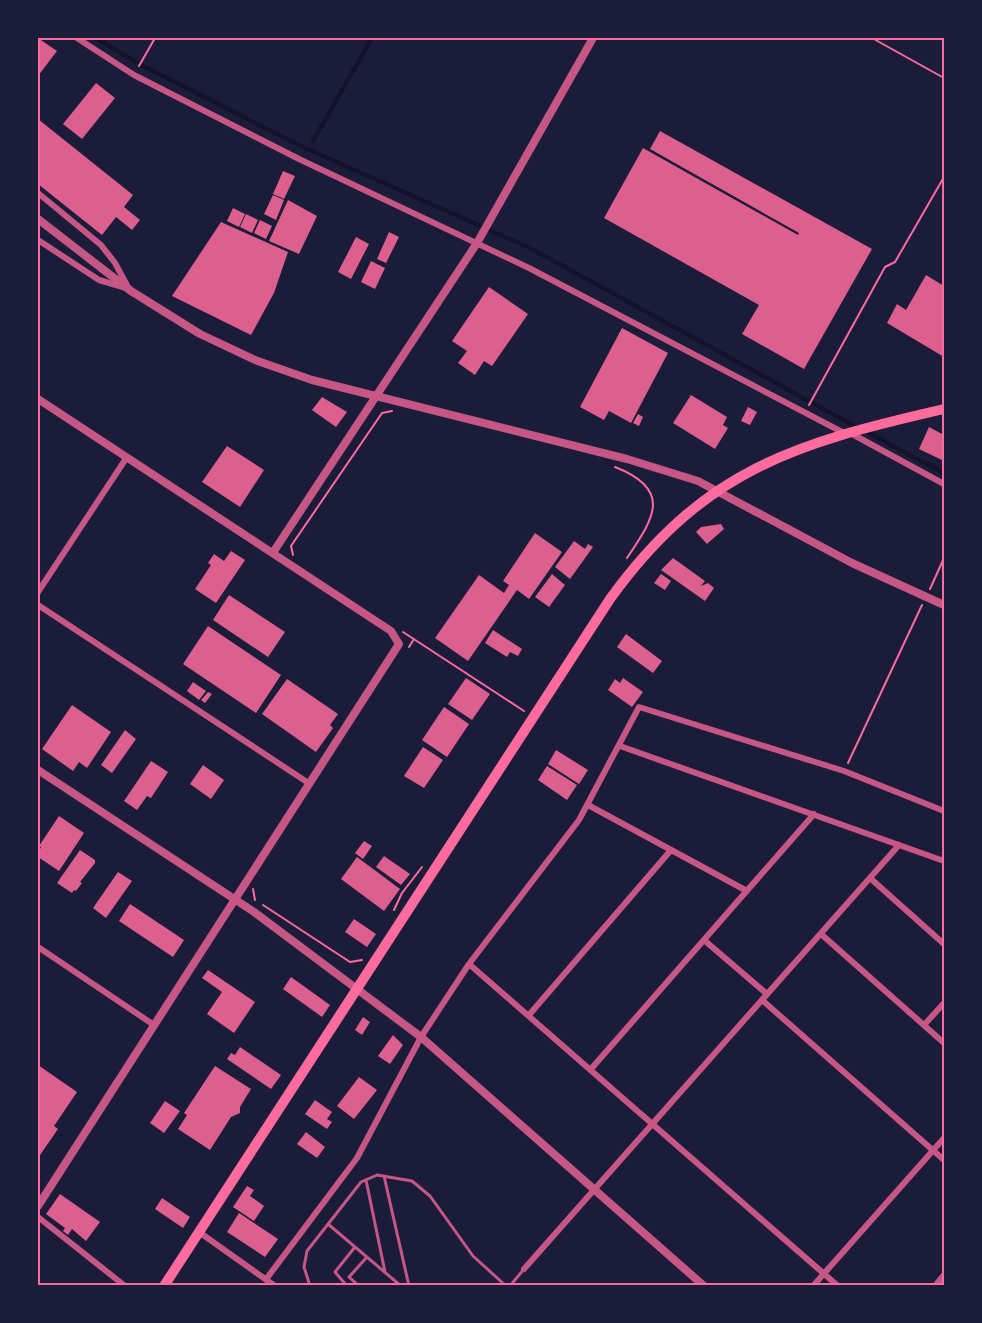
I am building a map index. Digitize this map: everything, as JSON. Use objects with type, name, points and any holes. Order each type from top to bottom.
[{"type":"main road","points":[[164,1286],[610,599],[634,568],[667,532],[718,489],[764,463],[847,433],[945,409]]},
{"type":"street","points":[[77,38],[134,75],[299,159],[477,243],[945,484]]},
{"type":"street","points":[[274,551],[477,243],[593,38]]},
{"type":"street","points":[[38,193],[101,245],[115,263],[130,290]]},
{"type":"street","points":[[38,219],[130,290],[200,334],[255,360],[312,380],[627,459],[718,489],[852,563],[926,598],[945,604]]},
{"type":"street","points":[[38,240],[99,280],[130,290]]},
{"type":"street","points":[[38,399],[274,551],[391,631],[399,644],[38,1206]]},
{"type":"street","points":[[38,592],[127,457]]},
{"type":"street","points":[[38,605],[310,784]]},
{"type":"street","points":[[267,1278],[357,1158],[421,1037],[469,964],[588,805],[639,707],[844,771],[945,811]]},
{"type":"street","points":[[620,746],[945,861]]},
{"type":"street","points":[[38,770],[235,900],[421,1037],[704,1286]]},
{"type":"street","points":[[588,805],[747,891]]},
{"type":"street","points":[[591,1069],[814,814]]},
{"type":"street","points":[[524,1269],[899,845]]},
{"type":"street","points":[[529,1015],[671,850]]},
{"type":"street","points":[[870,878],[945,944]]},
{"type":"street","points":[[821,934],[945,1043]]},
{"type":"street","points":[[704,940],[767,994]]},
{"type":"street","points":[[38,947],[154,1025]]},
{"type":"street","points":[[469,964],[838,1286]]},
{"type":"street","points":[[762,1000],[945,1160]]},
{"type":"street","points":[[924,1025],[945,1003]]},
{"type":"street","points":[[813,1286],[945,1138]]},
{"type":"street","points":[[38,1217],[125,1286]]},
{"type":"street","points":[[199,1232],[267,1278],[275,1286]]},
{"type":"street","points":[[935,1286],[945,1275]]},
{"type":"lane","points":[[310,1286],[304,1267],[308,1251],[361,1182],[377,1175],[412,1181],[430,1196],[473,1256],[508,1286],[524,1269]]},
{"type":"lane","points":[[384,1176],[410,1286]]},
{"type":"lane","points":[[366,1180],[385,1272]]},
{"type":"lane","points":[[328,1224],[398,1284]]},
{"type":"lane","points":[[347,1286],[335,1272],[355,1247]]},
{"type":"lane","points":[[359,1286],[350,1277],[367,1257]]},
{"type":"path","points":[[134,75],[155,38]]},
{"type":"path","points":[[872,38],[945,78]]},
{"type":"path","points":[[805,412],[885,267],[895,262],[945,177]]},
{"type":"path","points":[[294,556],[291,546],[382,413],[390,411],[401,414]]},
{"type":"path","points":[[613,466],[645,483],[650,492],[653,507],[651,520],[622,566]]},
{"type":"path","points":[[844,771],[945,558]]},
{"type":"path","points":[[396,626],[526,713]]},
{"type":"path","points":[[408,649],[414,639]]},
{"type":"path","points":[[390,917],[402,892],[427,863]]},
{"type":"path","points":[[253,889],[255,900],[350,963],[361,962],[367,953]]},
{"type":"building","points":[[38,38],[57,51],[38,76]]},
{"type":"building","points":[[96,83],[115,98],[82,139],[63,124]]},
{"type":"building","points":[[38,119],[133,195],[124,207],[140,220],[132,230],[116,217],[102,235],[38,184]]},
{"type":"building","points":[[660,131],[872,249],[804,369],[742,334],[759,305],[604,218],[643,148],[798,235],[799,233],[650,149]]},
{"type":"building","points":[[283,171],[295,176],[284,199],[273,194]]},
{"type":"building","points":[[273,195],[284,200],[276,220],[264,214]]},
{"type":"building","points":[[288,200],[317,216],[299,254],[269,241]]},
{"type":"building","points":[[233,208],[245,214],[239,227],[227,221]]},
{"type":"building","points":[[246,214],[258,220],[252,233],[240,227]]},
{"type":"building","points":[[260,220],[272,226],[266,239],[254,233]]},
{"type":"building","points":[[221,222],[288,252],[274,293],[251,335],[172,296]]},
{"type":"building","points":[[389,232],[399,237],[386,263],[377,259]]},
{"type":"building","points":[[356,237],[369,244],[351,279],[338,272]]},
{"type":"building","points":[[371,261],[385,268],[375,289],[361,282]]},
{"type":"building","points":[[926,275],[944,286],[944,357],[887,323],[897,304],[906,310]]},
{"type":"building","points":[[489,287],[528,314],[492,366],[484,361],[475,375],[458,363],[467,351],[452,341]]},
{"type":"building","points":[[622,328],[668,353],[631,423],[609,411],[604,420],[580,407]]},
{"type":"building","points":[[691,395],[727,417],[723,425],[728,428],[715,449],[673,423]]},
{"type":"building","points":[[322,397],[347,412],[336,427],[312,410]]},
{"type":"building","points":[[748,407],[757,412],[750,425],[741,421]]},
{"type":"building","points":[[638,414],[643,417],[639,426],[633,423]]},
{"type":"building","points":[[929,427],[944,435],[944,461],[919,449]]},
{"type":"building","points":[[227,446],[264,470],[240,507],[202,482]]},
{"type":"building","points":[[721,524],[724,529],[707,544],[696,532],[701,527]]},
{"type":"building","points":[[535,533],[562,552],[529,599],[517,590],[468,661],[435,638],[479,575],[504,593],[509,585],[503,581]]},
{"type":"building","points":[[574,541],[585,549],[588,544],[593,547],[570,579],[555,567]]},
{"type":"building","points":[[231,551],[245,560],[216,603],[195,589],[211,565],[208,563],[214,554],[224,561]]},
{"type":"building","points":[[673,558],[705,581],[701,586],[708,583],[714,588],[705,601],[661,570]]},
{"type":"building","points":[[552,574],[565,585],[549,607],[535,597]]},
{"type":"building","points":[[661,574],[671,581],[665,590],[654,583]]},
{"type":"building","points":[[229,595],[285,632],[268,657],[213,620]]},
{"type":"building","points":[[208,626],[281,675],[256,713],[183,664]]},
{"type":"building","points":[[493,630],[522,649],[518,656],[510,652],[507,657],[485,643]]},
{"type":"building","points":[[626,634],[662,661],[653,673],[617,647]]},
{"type":"building","points":[[466,678],[490,694],[472,720],[448,704]]},
{"type":"building","points":[[623,678],[643,692],[632,707],[608,690],[615,679],[620,683]]},
{"type":"building","points":[[287,679],[338,714],[330,725],[333,728],[316,752],[262,714]]},
{"type":"building","points":[[193,682],[206,691],[199,700],[187,691]]},
{"type":"building","points":[[208,692],[212,694],[205,703],[201,700]]},
{"type":"building","points":[[72,705],[111,732],[87,768],[79,762],[73,771],[42,749]]},
{"type":"building","points":[[444,707],[469,724],[447,757],[422,740]]},
{"type":"building","points":[[125,730],[136,739],[112,773],[101,765]]},
{"type":"building","points":[[423,747],[443,760],[424,788],[404,776]]},
{"type":"building","points":[[556,750],[588,770],[579,784],[548,764]]},
{"type":"building","points":[[151,761],[168,772],[151,798],[147,796],[137,810],[124,801]]},
{"type":"building","points":[[203,765],[224,780],[211,799],[190,784]]},
{"type":"building","points":[[547,766],[577,785],[567,800],[538,780]]},
{"type":"building","points":[[59,816],[84,833],[59,871],[38,857],[38,853],[41,847],[39,846]]},
{"type":"building","points":[[364,841],[372,846],[363,859],[355,853]]},
{"type":"building","points":[[80,850],[95,860],[95,863],[76,891],[72,893],[57,883]]},
{"type":"building","points":[[384,856],[410,874],[401,885],[376,867]]},
{"type":"building","points":[[357,857],[400,889],[384,911],[341,879]]},
{"type":"building","points":[[118,872],[132,881],[106,918],[93,908]]},
{"type":"building","points":[[130,904],[184,940],[173,957],[119,921]]},
{"type":"building","points":[[354,919],[376,934],[367,947],[345,932]]},
{"type":"building","points":[[208,970],[255,1002],[234,1033],[207,1014],[222,992],[202,978]]},
{"type":"building","points":[[291,977],[330,1005],[322,1017],[283,989]]},
{"type":"building","points":[[363,1017],[370,1022],[362,1035],[355,1030]]},
{"type":"building","points":[[393,1035],[403,1045],[390,1064],[378,1056]]},
{"type":"building","points":[[240,1047],[281,1075],[271,1089],[227,1059],[231,1053],[235,1055]]},
{"type":"building","points":[[38,1065],[77,1092],[54,1126],[58,1129],[38,1158]]},
{"type":"building","points":[[215,1066],[251,1089],[240,1107],[240,1113],[231,1117],[210,1150],[178,1129],[187,1115],[184,1113]]},
{"type":"building","points":[[359,1077],[377,1090],[354,1119],[337,1106]]},
{"type":"building","points":[[315,1100],[332,1112],[327,1119],[332,1122],[327,1129],[305,1114]]},
{"type":"building","points":[[165,1101],[180,1111],[164,1133],[150,1123]]},
{"type":"building","points":[[306,1132],[325,1147],[317,1158],[297,1144]]},
{"type":"building","points":[[247,1186],[254,1190],[250,1196],[264,1206],[254,1221],[233,1207]]},
{"type":"building","points":[[60,1194],[100,1222],[86,1241],[72,1229],[68,1235],[63,1231],[65,1228],[46,1214]]},
{"type":"building","points":[[162,1198],[190,1217],[183,1228],[155,1209]]},
{"type":"building","points":[[239,1213],[278,1239],[265,1257],[227,1232]]},
{"type":"waterway","points":[[96,38],[143,66],[303,147],[532,249],[858,428]]},
{"type":"waterway","points":[[313,141],[372,38]]},
{"type":"waterway","points":[[865,431],[944,473]]}]
